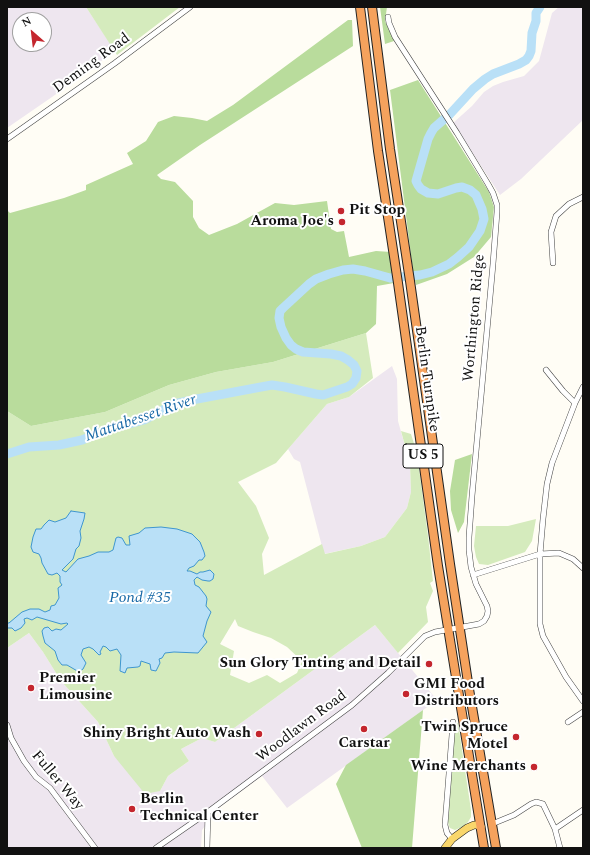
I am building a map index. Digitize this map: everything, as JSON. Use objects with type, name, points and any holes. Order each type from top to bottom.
[{"type":"highway","name":"Berlin Turnpike","points":[[360,7],[378,151],[398,278],[448,630],[484,848]]},
{"type":"highway","name":"Berlin Turnpike","points":[[372,7],[390,149],[460,628],[496,848]]},
{"type":"main road","points":[[445,848],[452,839],[467,828],[474,825],[481,827],[492,824]]},
{"type":"street","name":"Deming Road","points":[[7,139],[190,7]]},
{"type":"street","name":"Worthington Ridge","points":[[388,17],[395,37],[488,184],[497,205],[471,506],[469,550],[469,559],[473,575],[488,611],[484,621],[479,624],[460,628]]},
{"type":"street","points":[[553,263],[551,232],[556,216],[569,204],[583,197]]},
{"type":"street","points":[[546,370],[575,403]]},
{"type":"street","points":[[583,387],[575,403],[552,463],[547,484],[540,554],[540,624],[543,636],[566,677],[583,701]]},
{"type":"street","points":[[473,575],[540,554],[559,553],[573,559],[583,568]]},
{"type":"street","name":"Woodlawn Road","points":[[156,848],[208,812],[352,705],[388,673],[425,636],[435,632],[460,628]]},
{"type":"street","points":[[568,722],[583,712]]},
{"type":"street","points":[[452,839],[447,833],[445,825],[453,722]]},
{"type":"street","name":"Fuller Way","points":[[7,725],[11,738],[24,761],[36,777],[50,788],[95,848]]},
{"type":"street","points":[[492,824],[514,815],[536,802],[543,804],[555,829],[560,848]]},
{"type":"street","points":[[555,829],[583,810]]},
{"type":"street","points":[[207,848],[208,812]]},
{"type":"shaded area","points":[[7,7],[86,7],[115,51],[7,128]]},
{"type":"shaded area","points":[[559,7],[583,7],[583,120],[521,179],[500,195],[453,123],[472,106],[484,92],[503,82],[524,76],[539,61],[552,13]]},
{"type":"shaded area","points":[[392,366],[397,379],[398,421],[410,464],[411,492],[407,508],[385,537],[361,546],[324,554],[300,462],[294,459],[288,449],[327,404],[349,397]]},
{"type":"shaded area","points":[[375,625],[437,700],[287,808],[262,776],[220,807],[202,830],[201,848],[7,848],[7,648],[29,633],[61,681],[98,722],[114,756],[160,791],[168,776],[189,761],[181,749],[202,738],[215,742]]},
{"type":"green space","points":[[86,7],[180,7],[117,55]]},
{"type":"green space","points":[[380,7],[387,7],[385,21],[394,41],[385,44]]},
{"type":"green space","points":[[348,20],[352,20],[353,46],[200,145],[157,175],[161,179],[175,182],[193,201],[193,217],[199,228],[209,235],[237,224],[275,203],[294,205],[327,201],[331,229],[337,232],[344,231],[349,257],[376,251],[391,252],[394,283],[377,286],[376,324],[366,333],[273,362],[216,372],[169,385],[105,412],[31,426],[7,411],[7,210],[10,213],[64,198],[86,190],[86,185],[133,164],[127,153],[146,141],[158,122],[174,116],[207,121],[233,105]]},
{"type":"green space","points":[[418,80],[489,192],[494,207],[491,237],[474,257],[447,274],[416,285],[390,90]]},
{"type":"green space","points":[[366,333],[373,378],[349,397],[327,404],[276,463],[238,482],[256,506],[269,538],[262,554],[264,575],[322,544],[325,554],[361,546],[385,537],[407,508],[411,492],[410,464],[401,431],[411,434],[417,453],[433,581],[430,583],[433,591],[426,607],[428,622],[398,653],[375,625],[215,742],[202,738],[181,749],[189,761],[168,776],[160,791],[145,794],[114,756],[98,722],[61,681],[29,633],[7,648],[7,411],[31,426],[105,412],[169,385],[216,372],[273,362]],"holes":[[[235,619],[238,626],[271,638],[287,647],[302,661],[297,673],[280,683],[267,675],[249,683],[230,675],[234,651],[220,644]]]},
{"type":"green space","points":[[472,454],[464,522],[458,533],[451,510],[450,491],[455,460]]},
{"type":"green space","points":[[536,519],[532,541],[525,552],[488,565],[479,564],[474,546],[476,526],[508,526]]},
{"type":"green space","points":[[423,710],[412,848],[362,848],[336,784],[346,765]]},
{"type":"green space","points":[[458,723],[471,817],[462,827],[455,830],[450,828],[448,822],[454,725]]},
{"type":"water","name":"Pond #35","points":[[71,511],[85,513],[80,531],[81,538],[79,546],[76,549],[73,559],[62,570],[66,572],[78,559],[98,552],[109,552],[113,550],[116,538],[118,537],[122,538],[126,545],[130,545],[129,536],[139,533],[145,528],[161,527],[177,529],[192,534],[200,542],[205,556],[187,571],[197,574],[210,570],[214,574],[213,579],[210,581],[202,580],[197,577],[194,580],[195,585],[199,587],[206,596],[206,606],[211,612],[203,636],[207,642],[198,653],[165,653],[162,658],[159,659],[160,663],[156,671],[151,670],[150,664],[141,661],[140,666],[127,668],[125,673],[120,671],[121,655],[117,649],[110,651],[103,646],[100,652],[101,654],[99,655],[89,647],[83,649],[81,655],[86,663],[83,669],[79,672],[67,665],[62,665],[58,660],[55,651],[45,643],[43,636],[42,631],[44,628],[48,627],[52,631],[56,629],[61,630],[68,624],[67,623],[61,624],[37,617],[32,620],[27,618],[24,619],[25,623],[21,628],[15,631],[12,628],[7,628],[7,623],[22,612],[30,609],[39,609],[45,612],[50,610],[51,606],[55,605],[59,598],[58,588],[62,585],[60,582],[60,576],[57,573],[52,575],[48,574],[39,554],[33,552],[31,547],[36,529],[41,529],[49,520],[55,522],[66,518]]},
{"type":"waterway","name":"Mattabesset River","points":[[7,454],[29,447],[59,445],[82,440],[106,430],[144,420],[174,404],[197,399],[272,385],[323,395],[352,384],[356,378],[357,371],[354,365],[348,360],[341,356],[331,354],[303,352],[291,345],[281,327],[279,318],[280,311],[309,284],[316,279],[329,274],[353,269],[390,278],[420,275],[432,272],[449,264],[469,247],[480,231],[484,219],[482,209],[476,195],[470,190],[462,187],[438,194],[428,193],[421,189],[416,181],[428,139],[434,128],[485,79],[526,60],[531,51],[532,33],[536,21],[536,13],[540,7]]},
{"type":"place","name":"Pit Stop","points":[[341,211]]},
{"type":"place","name":"Aroma Joe's","points":[[342,222]]},
{"type":"place","name":"Sun Glory Tinting and Detail","points":[[429,664]]},
{"type":"place","name":"Premier Limousine","points":[[31,688]]},
{"type":"place","name":"GMI Food Distributors","points":[[406,694]]},
{"type":"place","name":"Carstar","points":[[364,729]]},
{"type":"place","name":"Shiny Bright Auto Wash","points":[[259,734]]},
{"type":"place","name":"Twin Spruce Motel","points":[[516,737]]},
{"type":"place","name":"Wine Merchants","points":[[534,767]]},
{"type":"place","name":"Berlin Technical Center","points":[[132,809]]}]
